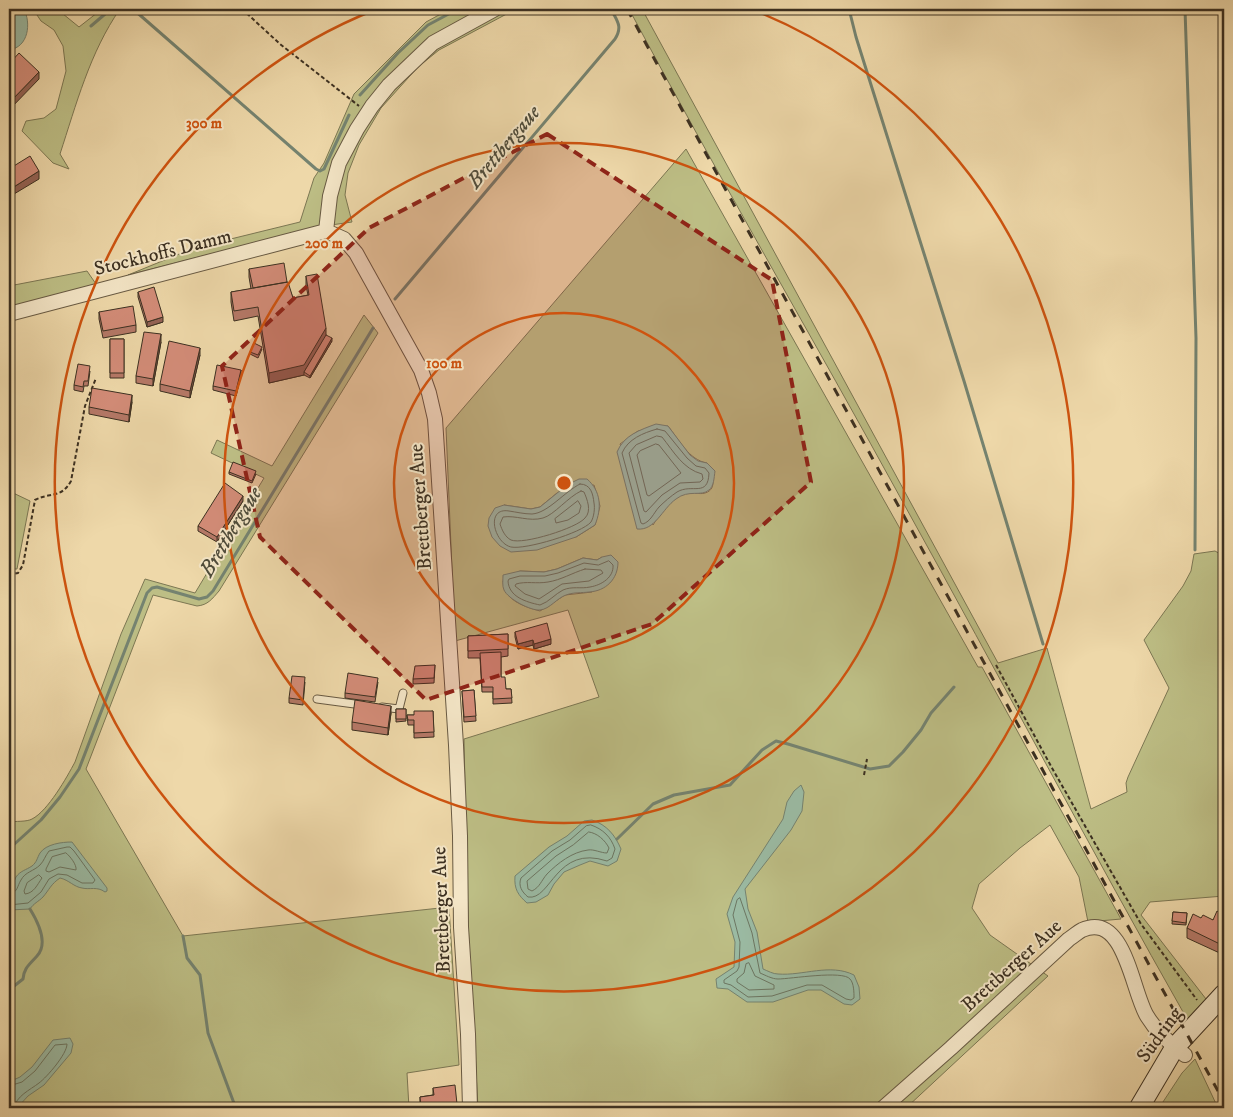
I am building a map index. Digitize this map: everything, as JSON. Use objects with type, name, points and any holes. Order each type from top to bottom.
[{"type":"main road","name":"Südring","points":[[1139,1108],[1208,1009],[1224,994]]},
{"type":"street","points":[[326,231],[330,196],[339,163],[365,116],[389,85],[433,43],[495,9]]},
{"type":"street","name":"Stockhoffs Damm","points":[[9,314],[326,231]]},
{"type":"street","name":"Brettberger Aue","points":[[326,231],[344,239],[356,253],[420,370],[429,393],[435,419],[456,746],[460,836],[461,927],[468,1034],[470,1108]]},
{"type":"street","name":"Brettberger Aue","points":[[883,1108],[1070,939],[1083,930],[1098,928],[1114,936],[1122,948],[1146,1015],[1160,1033],[1180,1051]]},
{"type":"lane","points":[[318,699],[399,709],[403,693]]},
{"type":"path","points":[[242,9],[280,44],[359,106],[365,116]]},
{"type":"path","points":[[9,576],[18,573],[23,565],[35,500],[42,496],[59,494],[67,489],[71,481],[84,406],[96,378]]},
{"type":"path","points":[[996,666],[1141,924],[1197,1000],[1208,1009]]},
{"type":"path","points":[[864,775],[867,758]]},
{"type":"highlighted area","points":[[547,134],[772,280],[811,482],[652,624],[426,700],[260,537],[222,366],[369,228]]},
{"type":"green space","points":[[33,9],[57,9],[79,27],[102,9],[120,9],[109,26],[92,61],[60,154],[69,169],[53,163],[22,131],[26,121],[44,118],[56,109],[66,71],[63,46],[54,30],[41,21]]},
{"type":"green space","points":[[450,9],[516,9],[439,50],[418,67],[381,108],[359,145],[348,173],[345,195],[352,222],[317,227],[128,275],[194,248],[300,222],[314,178],[324,163],[354,94],[426,22]]},
{"type":"green space","points":[[629,9],[642,9],[998,663],[1047,648],[1091,809],[1127,792],[1126,783],[1128,777],[1169,688],[1144,640],[1183,586],[1191,571],[1194,554],[1215,551],[1224,556],[1224,896],[1150,902],[1141,915],[1206,999],[1187,1019],[871,444]]},
{"type":"green space","points":[[686,149],[978,667],[982,667],[1121,919],[1088,922],[1079,877],[1050,825],[979,884],[972,908],[990,935],[1048,976],[906,1108],[478,1108],[468,923],[464,739],[599,697],[568,610],[455,641],[446,428]],"holes":[[[668,426],[690,454],[707,463],[712,475],[713,484],[712,488],[705,493],[680,495],[671,502],[653,525],[620,444],[638,431]],[[594,485],[600,506],[595,525],[576,537],[504,505],[531,509],[540,507],[557,493]],[[602,557],[592,592],[565,595],[540,611],[516,602],[504,588],[503,581],[520,571],[544,572],[557,569],[583,558],[597,560]]]},
{"type":"green space","points":[[87,271],[96,284],[9,308],[9,286]]},
{"type":"green space","points":[[364,315],[378,333],[219,591],[207,603],[197,606],[153,595],[86,769],[183,936],[449,907],[459,1065],[407,1073],[409,1108],[9,1108],[9,822],[30,820],[38,815],[56,793],[72,768],[121,634],[145,579],[195,593],[264,478],[211,453],[217,440],[272,466]]},
{"type":"green space","points":[[9,491],[30,501],[17,569],[9,569]]},
{"type":"green space","points":[[1195,1059],[1218,1108],[1159,1108],[1182,1073]]},
{"type":"water","points":[[9,9],[24,9],[28,27],[27,34],[21,44],[9,50]]},
{"type":"water","points":[[656,424],[668,426],[690,455],[698,461],[707,463],[715,471],[714,479],[712,486],[706,492],[681,496],[671,503],[649,527],[637,529],[617,452],[628,437]]},
{"type":"water","points":[[579,479],[587,479],[598,494],[599,512],[595,525],[576,537],[537,550],[511,552],[500,546],[492,537],[488,526],[489,518],[495,508],[504,505],[531,509],[540,507],[567,485]]},
{"type":"water","points":[[611,555],[618,562],[616,574],[606,587],[595,591],[566,595],[544,609],[531,609],[520,604],[510,597],[503,588],[503,575],[520,571],[544,572],[557,569],[583,558],[597,560]]},
{"type":"water","points":[[801,785],[804,792],[802,811],[791,830],[745,889],[748,909],[757,932],[763,969],[778,974],[836,970],[854,975],[859,987],[860,999],[852,1005],[844,1004],[821,990],[808,990],[773,1002],[747,1002],[728,989],[717,988],[716,979],[734,967],[735,942],[727,914],[733,897],[783,819],[787,802],[794,791]]},
{"type":"water","points":[[592,820],[610,831],[616,839],[621,849],[617,861],[608,866],[590,861],[564,872],[548,895],[536,902],[527,903],[517,891],[515,876],[584,821]]},
{"type":"water","points":[[72,842],[107,888],[107,891],[79,887],[60,878],[30,909],[9,910],[9,890],[13,886],[16,877],[34,864],[46,847]]},
{"type":"water","points":[[70,1038],[73,1044],[71,1053],[44,1085],[28,1096],[17,1108],[9,1108],[9,1082],[20,1077],[32,1067],[53,1040]]},
{"type":"building","points":[[19,53],[39,72],[9,103],[9,64]]},
{"type":"building","points":[[30,156],[39,171],[9,190],[9,169]]},
{"type":"building","points":[[284,263],[287,282],[253,288],[249,269]]},
{"type":"building","points":[[317,274],[326,328],[304,365],[269,373],[258,307],[234,311],[231,292],[288,282],[293,298],[309,295],[306,276]]},
{"type":"building","points":[[154,287],[163,317],[147,322],[138,292]]},
{"type":"building","points":[[133,306],[136,325],[103,331],[99,312]]},
{"type":"building","points":[[144,332],[161,334],[153,379],[136,376]]},
{"type":"building","points":[[326,335],[332,338],[310,376],[304,372]]},
{"type":"building","points":[[110,339],[124,339],[124,373],[110,373]]},
{"type":"building","points":[[169,341],[200,348],[190,391],[160,384]]},
{"type":"building","points":[[254,343],[262,347],[258,355],[250,352]]},
{"type":"building","points":[[78,364],[90,366],[88,381],[84,381],[83,387],[74,385]]},
{"type":"building","points":[[217,365],[241,370],[236,391],[213,386]]},
{"type":"building","points":[[92,388],[132,395],[129,415],[89,407]]},
{"type":"building","points":[[233,462],[256,471],[252,481],[229,472]]},
{"type":"building","points":[[225,483],[243,496],[217,537],[198,526]]},
{"type":"building","points":[[547,623],[551,639],[534,644],[533,640],[518,644],[515,632]]},
{"type":"building","points":[[508,634],[508,649],[468,651],[468,636]]},
{"type":"building","points":[[501,652],[501,677],[505,677],[506,689],[511,689],[512,698],[493,699],[493,687],[482,687],[480,653]]},
{"type":"building","points":[[435,665],[434,678],[413,679],[415,666]]},
{"type":"building","points":[[348,673],[378,678],[375,697],[345,693]]},
{"type":"building","points":[[292,676],[305,677],[303,700],[289,698]]},
{"type":"building","points":[[474,690],[476,716],[464,717],[462,691]]},
{"type":"building","points":[[355,700],[391,706],[388,728],[352,722]]},
{"type":"building","points":[[396,709],[406,709],[406,719],[396,719]]},
{"type":"building","points":[[414,711],[433,711],[434,732],[414,733],[414,720],[408,720],[407,715],[414,715]]},
{"type":"building","points":[[1217,911],[1224,915],[1224,946],[1187,928],[1193,914],[1201,918],[1203,915],[1213,920]]},
{"type":"building","points":[[1173,912],[1187,913],[1186,923],[1172,921]]},
{"type":"building","points":[[455,1085],[457,1104],[435,1106],[435,1108],[421,1108],[420,1097],[434,1095],[433,1088]]},
{"type":"waterway","points":[[91,26],[111,9]]},
{"type":"waterway","points":[[133,9],[320,171],[324,169],[349,115]]},
{"type":"waterway","points":[[360,95],[398,53],[428,25],[458,9]]},
{"type":"waterway","name":"Brettbergaue","points":[[395,299],[615,39],[619,27],[611,9]]},
{"type":"waterway","points":[[849,9],[1043,644]]},
{"type":"waterway","points":[[1185,9],[1196,338],[1195,550]]},
{"type":"waterway","name":"Brettbergaue","points":[[9,849],[41,820],[79,769],[147,593],[152,588],[157,587],[199,599],[207,597],[213,591],[373,328]]},
{"type":"waterway","points":[[617,839],[653,804],[674,795],[730,785],[762,750],[776,741],[870,769],[889,766],[903,752],[921,730],[931,713],[954,687]]},
{"type":"waterway","points":[[9,990],[23,979],[26,969],[37,956],[42,945],[41,932],[30,909]]},
{"type":"waterway","points":[[183,936],[187,958],[200,975],[208,1033],[237,1108]]},
{"type":"railway","points":[[627,9],[1224,1102]]}]
